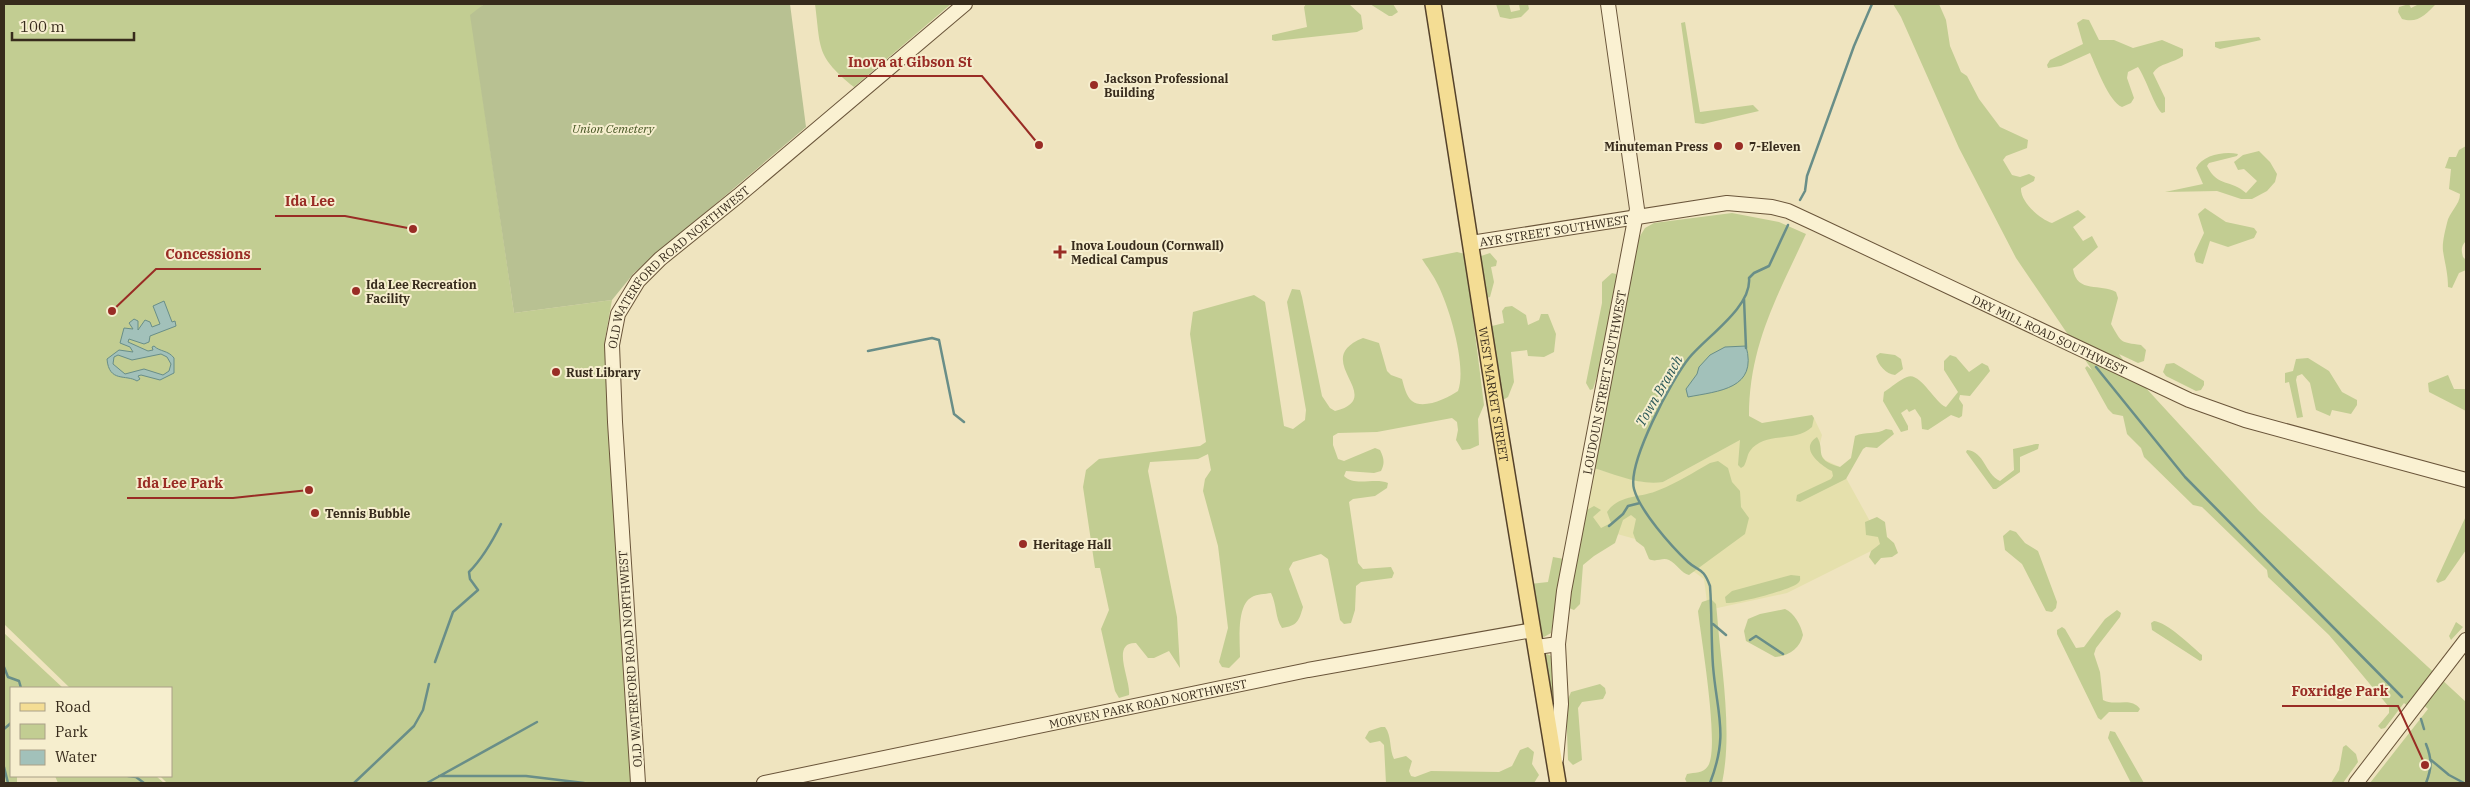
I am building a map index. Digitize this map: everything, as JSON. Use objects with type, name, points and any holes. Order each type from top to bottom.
[{"type":"main road","name":"WEST MARKET STREET","points":[[1433,4],[1558,783]]},
{"type":"street","name":"OLD WATERFORD ROAD NORTHWEST","points":[[638,783],[614,422],[612,345],[618,314],[638,281],[660,259],[738,196],[965,4]]},
{"type":"street","name":"LOUDOUN STREET SOUTHWEST","points":[[1556,762],[1561,711],[1558,644],[1565,583],[1637,218],[1635,183],[1608,4]]},
{"type":"street","name":"DRY MILL ROAD SOUTHWEST","points":[[1637,218],[1727,203],[1755,204],[1788,211],[2189,400],[2245,420],[2466,480]]},
{"type":"street","name":"AYR STREET SOUTHWEST","points":[[1471,243],[1637,218]]},
{"type":"street","name":"MORVEN PARK ROAD NORTHWEST","points":[[764,783],[1272,678],[1534,630]]},
{"type":"street","points":[[2356,783],[2466,640]]},
{"type":"street","points":[[1537,646],[1558,644]]},
{"type":"shaded area","points":[[1814,418],[1822,435],[1819,447],[1821,455],[1825,460],[1840,467],[1883,545],[1787,593],[1708,610],[1704,579],[1657,545],[1581,524],[1593,468],[1642,482],[1663,482],[1747,436],[1749,430]]},
{"type":"green space","points":[[4,4],[484,4],[471,16],[514,313],[612,300],[605,339],[633,783],[167,783],[161,777],[172,777],[172,687],[69,687],[4,624]]},
{"type":"green space","name":"Union Cemetery","points":[[484,4],[790,4],[806,127],[634,273],[612,300],[514,313],[470,15]]},
{"type":"green space","points":[[815,4],[951,4],[854,87],[833,67],[822,51]]},
{"type":"green space","points":[[1306,4],[1349,4],[1361,15],[1363,29],[1357,32],[1272,40],[1272,35],[1307,27],[1304,7]]},
{"type":"green space","points":[[1370,4],[1393,4],[1398,12],[1389,16]]},
{"type":"green space","points":[[1496,4],[1509,4],[1511,12],[1520,10],[1519,4],[1528,4],[1529,9],[1521,17],[1510,19],[1500,17]]},
{"type":"green space","points":[[1893,4],[1939,4],[1946,20],[1950,46],[1961,72],[1967,76],[1979,99],[2000,127],[2028,140],[2027,148],[2006,156],[2003,160],[2012,175],[2020,177],[2029,174],[2035,177],[2034,181],[2021,188],[2027,204],[2042,218],[2052,223],[2078,210],[2086,217],[2073,227],[2083,241],[2092,236],[2098,247],[2073,269],[2075,277],[2084,285],[2110,289],[2116,292],[2118,298],[2111,324],[2120,339],[2141,345],[2146,350],[2144,361],[2138,363],[2119,354],[2133,374],[2259,511],[2466,702],[2466,783],[2370,783],[2428,709],[2419,701],[2412,710],[2404,703],[2385,728],[2381,729],[2378,726],[2389,713],[2389,707],[2329,635],[2268,577],[2267,570],[2202,507],[2193,505],[2144,457],[2141,448],[2127,434],[2123,416],[2113,414],[2108,409],[2085,368],[2087,366],[2092,370],[2016,258],[1959,148],[1901,17]]},
{"type":"green space","points":[[2409,4],[2411,8],[2419,4],[2436,4],[2417,19],[2402,19],[2398,12],[2399,7]]},
{"type":"green space","points":[[2083,19],[2089,20],[2099,40],[2114,40],[2133,48],[2162,40],[2183,49],[2183,56],[2159,67],[2153,73],[2165,98],[2165,112],[2162,113],[2159,110],[2138,67],[2128,72],[2127,78],[2134,98],[2131,103],[2122,107],[2112,98],[2090,53],[2061,66],[2048,68],[2047,65],[2050,60],[2083,44],[2077,23]]},
{"type":"green space","points":[[1685,22],[1700,112],[1753,105],[1759,111],[1703,124],[1695,123],[1681,23]]},
{"type":"green space","points":[[2259,37],[2261,40],[2220,49],[2215,47],[2215,42]]},
{"type":"green space","points":[[2466,146],[2466,241],[2462,250],[2463,257],[2466,260],[2466,270],[2459,273],[2452,288],[2448,287],[2443,244],[2448,219],[2460,198],[2460,194],[2449,189],[2451,169],[2445,168],[2449,157],[2456,157],[2459,150]]},
{"type":"green space","points":[[2259,151],[2270,162],[2277,174],[2275,182],[2267,191],[2252,199],[2241,199],[2217,191],[2165,192],[2203,184],[2196,168],[2199,164],[2214,155],[2227,153],[2238,154],[2237,156],[2209,163],[2207,166],[2211,173],[2220,181],[2235,186],[2246,193],[2257,181],[2244,169],[2238,170],[2234,162],[2243,155]]},
{"type":"green space","points":[[2205,208],[2226,222],[2254,228],[2257,232],[2254,238],[2228,247],[2210,241],[2203,264],[2196,262],[2194,254],[2204,233],[2198,214]]},
{"type":"green space","points":[[1732,213],[1779,222],[1806,234],[1767,321],[1760,343],[1750,390],[1749,416],[1762,423],[1812,415],[1814,418],[1812,427],[1798,435],[1763,441],[1756,445],[1748,454],[1744,466],[1741,468],[1738,465],[1740,440],[1663,482],[1637,481],[1593,468],[1637,241],[1645,228],[1654,223]]},
{"type":"green space","points":[[1457,252],[1465,254],[1484,405],[1478,419],[1479,445],[1462,450],[1456,440],[1457,422],[1452,418],[1377,432],[1338,433],[1333,436],[1333,445],[1338,459],[1344,461],[1375,448],[1380,450],[1383,458],[1381,471],[1374,473],[1346,471],[1344,476],[1354,481],[1383,481],[1388,483],[1387,488],[1375,496],[1353,499],[1349,502],[1358,563],[1363,569],[1391,567],[1394,573],[1392,578],[1361,582],[1356,586],[1355,610],[1351,623],[1344,624],[1340,620],[1328,559],[1321,554],[1293,562],[1289,569],[1303,607],[1297,622],[1282,628],[1271,593],[1252,597],[1247,601],[1241,616],[1240,657],[1229,668],[1222,667],[1219,662],[1228,628],[1218,546],[1203,491],[1205,479],[1211,470],[1208,454],[1198,459],[1150,462],[1148,471],[1177,617],[1180,668],[1169,651],[1154,658],[1148,658],[1136,643],[1128,644],[1124,649],[1123,655],[1129,695],[1119,698],[1115,691],[1101,629],[1109,610],[1100,568],[1095,568],[1083,487],[1086,470],[1099,459],[1200,446],[1206,442],[1190,334],[1193,312],[1254,295],[1265,302],[1284,426],[1293,429],[1305,420],[1306,410],[1287,302],[1292,289],[1300,290],[1322,396],[1330,408],[1335,411],[1349,405],[1354,397],[1353,388],[1344,367],[1343,357],[1348,347],[1363,338],[1379,343],[1387,371],[1391,375],[1402,379],[1407,394],[1412,401],[1429,404],[1442,400],[1458,391],[1460,368],[1456,338],[1443,295],[1422,259]]},
{"type":"green space","points":[[1490,253],[1497,261],[1496,266],[1491,267],[1494,282],[1490,297],[1487,298],[1492,326],[1504,323],[1502,311],[1505,307],[1512,306],[1526,315],[1528,325],[1539,320],[1541,314],[1548,314],[1556,334],[1554,352],[1544,357],[1528,356],[1527,350],[1511,352],[1514,382],[1508,397],[1503,400],[1481,263],[1481,256]]},
{"type":"green space","points":[[1612,273],[1616,274],[1618,280],[1606,347],[1593,389],[1590,390],[1586,383],[1602,303],[1602,282]]},
{"type":"green space","points":[[1880,353],[1895,355],[1901,359],[1903,369],[1895,375],[1886,371],[1876,356]]},
{"type":"green space","points":[[1950,355],[1956,357],[1969,372],[1982,363],[1988,366],[1990,371],[1970,396],[1960,395],[1959,399],[1963,405],[1962,416],[1959,418],[1951,415],[1928,430],[1922,429],[1921,418],[1915,409],[1909,412],[1907,409],[1901,413],[1908,426],[1908,430],[1901,432],[1883,401],[1884,392],[1901,380],[1912,376],[1917,378],[1946,407],[1958,392],[1944,370],[1944,361]]},
{"type":"green space","points":[[2308,358],[2329,371],[2342,392],[2357,400],[2357,405],[2351,414],[2332,410],[2330,416],[2316,410],[2310,383],[2302,374],[2297,376],[2296,380],[2303,417],[2297,418],[2289,382],[2285,383],[2285,373],[2293,371],[2296,359]]},
{"type":"green space","points":[[2174,363],[2204,381],[2201,390],[2196,391],[2166,376],[2163,372],[2166,364]]},
{"type":"green space","points":[[2448,375],[2454,389],[2466,389],[2466,411],[2429,392],[2428,383]]},
{"type":"green space","points":[[1886,429],[1892,430],[1894,434],[1877,448],[1866,447],[1863,449],[1846,479],[1800,502],[1796,501],[1797,495],[1831,479],[1833,476],[1832,471],[1818,461],[1811,452],[1812,442],[1817,437],[1823,458],[1831,464],[1840,467],[1851,458],[1855,436]]},
{"type":"green space","points":[[2039,444],[2038,449],[2020,457],[2020,472],[1996,489],[1993,489],[1966,452],[1967,450],[1978,455],[1995,478],[2000,481],[2014,470],[2013,449]]},
{"type":"green space","points":[[1718,461],[1728,468],[1732,482],[1740,491],[1741,507],[1749,518],[1745,534],[1689,575],[1669,560],[1649,559],[1644,547],[1636,541],[1633,533],[1636,519],[1631,515],[1623,520],[1615,543],[1583,565],[1580,604],[1574,610],[1569,608],[1567,603],[1585,511],[1594,506],[1601,510],[1593,517],[1601,528],[1611,523],[1607,512],[1618,502],[1652,493],[1679,481],[1710,463]]},
{"type":"green space","points":[[2466,516],[2466,550],[2445,580],[2438,583],[2436,581]]},
{"type":"green space","points":[[1877,517],[1885,522],[1887,537],[1894,543],[1898,553],[1892,557],[1881,558],[1875,565],[1869,557],[1871,551],[1880,544],[1878,537],[1866,535],[1865,522]]},
{"type":"green space","points":[[2010,530],[2016,532],[2025,543],[2038,551],[2057,602],[2056,608],[2052,612],[2046,611],[2022,564],[2005,550],[2003,536]]},
{"type":"green space","points":[[1553,557],[1564,559],[1551,633],[1544,637],[1539,634],[1530,584],[1548,582]]},
{"type":"green space","points":[[1791,575],[1800,576],[1800,581],[1793,586],[1763,596],[1726,603],[1725,597],[1732,591]]},
{"type":"green space","points":[[1711,599],[1716,604],[1725,699],[1725,763],[1722,783],[1687,783],[1685,779],[1687,774],[1704,770],[1708,766],[1711,755],[1711,716],[1698,611],[1702,602]]},
{"type":"green space","points":[[1785,609],[1791,613],[1801,627],[1802,640],[1797,647],[1785,655],[1775,657],[1746,641],[1744,631],[1748,619],[1760,614]]},
{"type":"green space","points":[[2117,610],[2121,613],[2120,617],[2096,648],[2094,654],[2100,672],[2103,700],[2113,703],[2128,702],[2140,709],[2138,712],[2109,712],[2101,720],[2098,718],[2057,634],[2057,630],[2062,627],[2076,648],[2084,647],[2105,619]]},
{"type":"green space","points":[[2154,621],[2165,625],[2179,635],[2202,655],[2202,660],[2200,661],[2152,630],[2151,623]]},
{"type":"green space","points":[[2456,622],[2463,627],[2451,640],[2449,636]]},
{"type":"green space","points":[[4,633],[62,687],[10,687],[10,777],[17,777],[17,783],[4,783]]},
{"type":"green space","points":[[1547,654],[1553,657],[1555,732],[1544,656]]},
{"type":"green space","points":[[1600,684],[1605,688],[1606,693],[1603,699],[1582,702],[1578,708],[1582,760],[1573,765],[1568,760],[1566,704],[1571,692]]},
{"type":"green space","points":[[1385,727],[1390,738],[1394,759],[1406,756],[1412,761],[1409,771],[1411,776],[1415,777],[1431,771],[1499,772],[1512,766],[1520,750],[1528,747],[1534,752],[1532,764],[1539,775],[1534,783],[1386,783],[1384,745],[1380,741],[1370,743],[1365,738],[1369,731]]},
{"type":"green space","points":[[2110,731],[2115,732],[2144,783],[2131,783],[2108,738]]},
{"type":"green space","points":[[2346,745],[2356,754],[2358,762],[2343,783],[2331,783],[2339,770],[2343,747]]},
{"type":"green space","points":[[55,777],[157,777],[164,783],[58,783]]},
{"type":"water","points":[[164,301],[172,322],[175,321],[176,326],[150,336],[149,342],[144,344],[129,339],[128,342],[148,351],[153,350],[152,347],[154,346],[169,354],[174,358],[174,373],[160,380],[141,375],[138,376],[140,379],[137,381],[114,375],[108,367],[107,359],[119,350],[133,352],[130,347],[120,343],[124,328],[133,329],[129,323],[134,319],[138,321],[138,330],[145,320],[150,322],[152,327],[160,324],[153,306]],"holes":[[[161,354],[167,357],[171,364],[169,371],[163,375],[144,369],[125,374],[113,364],[114,357],[118,355],[132,360]]]},
{"type":"water","points":[[1746,346],[1748,360],[1746,371],[1741,379],[1723,390],[1688,397],[1686,389],[1697,374],[1699,367],[1710,355],[1725,347]]},
{"type":"waterway","name":"Town Branch","points":[[1800,200],[1805,191],[1807,176],[1854,46],[1872,4]]},
{"type":"waterway","name":"Town Branch","points":[[1710,783],[1716,766],[1720,737],[1713,666],[1710,586],[1703,573],[1681,555],[1649,518],[1637,498],[1634,489],[1634,477],[1637,461],[1652,422],[1681,369],[1689,358],[1736,311],[1748,289],[1749,278],[1754,273],[1769,266],[1788,225]]},
{"type":"waterway","points":[[1744,299],[1746,348]]},
{"type":"waterway","points":[[868,351],[932,338],[939,340],[954,414],[964,422]]},
{"type":"waterway","points":[[2096,367],[2185,477],[2402,697]]},
{"type":"waterway","points":[[1609,526],[1623,514],[1628,506],[1640,503]]},
{"type":"waterway","points":[[435,662],[453,612],[478,590],[470,579],[469,572],[487,550],[501,524]]},
{"type":"waterway","points":[[1713,624],[1726,635]]},
{"type":"waterway","points":[[1750,640],[1756,636],[1783,654]]},
{"type":"waterway","points":[[4,667],[8,677],[19,681],[21,687]]},
{"type":"waterway","points":[[354,783],[414,726],[423,710],[429,684]]},
{"type":"waterway","points":[[2421,719],[2424,729]]},
{"type":"waterway","points":[[427,783],[537,722]]},
{"type":"waterway","points":[[4,729],[10,724]]},
{"type":"waterway","points":[[2426,744],[2430,764],[2426,783]]},
{"type":"waterway","points":[[2431,760],[2449,775],[2464,783]]},
{"type":"waterway","points":[[4,767],[8,783]]},
{"type":"waterway","points":[[439,776],[526,776],[584,783]]},
{"type":"waterway","points":[[136,777],[144,783]]},
{"type":"place","name":"Jackson Professional Building","points":[[1094,85]]},
{"type":"place","name":"Inova at Gibson St","points":[[1039,145]]},
{"type":"place","name":"Minuteman Press","points":[[1718,146]]},
{"type":"place","name":"7-Eleven","points":[[1739,146]]},
{"type":"place","name":"Ida Lee","points":[[413,229]]},
{"type":"place","name":"Inova Loudoun (Cornwall) Medical Campus","points":[[1060,252]]},
{"type":"place","name":"Ida Lee Recreation Facility","points":[[356,291]]},
{"type":"place","name":"Concessions","points":[[112,311]]},
{"type":"place","name":"Rust Library","points":[[556,372]]},
{"type":"place","name":"Ida Lee Park","points":[[309,490]]},
{"type":"place","name":"Tennis Bubble","points":[[315,513]]},
{"type":"place","name":"Heritage Hall","points":[[1023,544]]},
{"type":"place","name":"Foxridge Park","points":[[2425,765]]}]
